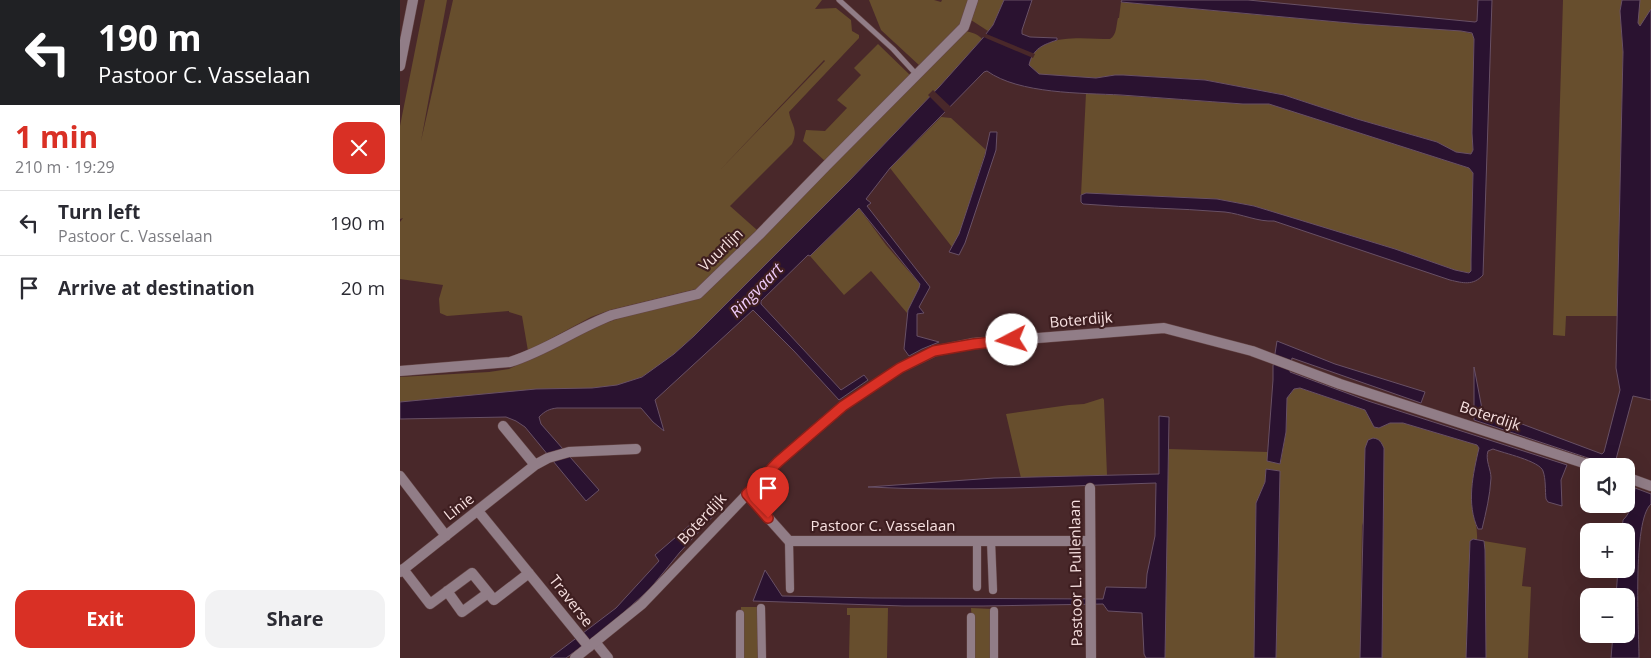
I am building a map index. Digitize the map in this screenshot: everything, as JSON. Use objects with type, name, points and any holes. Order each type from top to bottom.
[{"type":"street","points":[[400,66],[413,0]]},
{"type":"street","name":"Vuurlijn","points":[[400,371],[510,362],[527,357],[612,315],[698,294],[759,235],[964,27],[973,0]]},
{"type":"street","name":"Boterdijk","points":[[575,658],[642,604],[778,462],[843,406],[900,368],[934,351],[974,344],[1164,328],[1252,350],[1340,384],[1580,462]]},
{"type":"street","points":[[504,426],[535,465]]},
{"type":"street","name":"Linie","points":[[402,571],[535,465],[548,458],[569,452],[636,449]]},
{"type":"street","points":[[400,476],[446,536]]},
{"type":"street","points":[[1635,480],[1651,486]]},
{"type":"street","name":"Pastoor L. Pullenlaan","points":[[1090,488],[1091,658]]},
{"type":"street","name":"Pastoor C. Vasselaan","points":[[747,494],[789,541],[790,589]]},
{"type":"street","name":"Traverse","points":[[478,511],[577,634],[608,658]]},
{"type":"street","name":"Pastoor C. Vasselaan","points":[[789,541],[1090,541]]},
{"type":"street","points":[[977,541],[977,587]]},
{"type":"street","points":[[991,541],[993,590]]},
{"type":"street","points":[[402,571],[430,604],[472,573],[488,593]]},
{"type":"street","name":"Traverse","points":[[447,591],[462,612],[488,593],[494,600],[529,573]]},
{"type":"street","points":[[761,608],[762,658]]},
{"type":"street","points":[[994,611],[994,658]]},
{"type":"street","points":[[740,614],[740,658]]},
{"type":"street","points":[[970,617],[971,658]]},
{"type":"lane","points":[[839,0],[893,48],[917,75]]},
{"type":"shaded area","points":[[425,0],[447,0],[421,141],[453,0],[822,0],[815,9],[836,8],[851,20],[852,31],[859,35],[859,38],[789,112],[795,131],[792,144],[730,206],[757,230],[696,289],[610,310],[591,317],[528,351],[522,316],[509,311],[447,316],[440,313],[439,299],[443,285],[400,279],[400,222],[403,218],[400,219],[400,126]],"holes":[[[824,60],[825,61],[719,171]]]},
{"type":"shaded area","points":[[869,0],[934,0],[941,2],[942,0],[969,0],[960,25],[920,66],[881,30]]},
{"type":"shaded area","points":[[977,0],[1004,0],[993,25],[988,31],[971,20]]},
{"type":"shaded area","points":[[1563,0],[1622,0],[1620,11],[1623,52],[1617,316],[1566,316],[1565,336],[1553,335]]},
{"type":"shaded area","points":[[1640,0],[1651,0],[1651,9],[1641,27],[1637,23]]},
{"type":"shaded area","points":[[1121,2],[1360,24],[1461,31],[1473,34],[1473,150],[1471,154],[1456,153],[1437,142],[1357,119],[1284,95],[1205,80],[1123,75],[1096,78],[1050,76],[1039,74],[1029,65],[1033,54],[1051,42],[1075,38],[1110,39],[1115,32]]},
{"type":"shaded area","points":[[965,31],[982,39],[849,181],[694,336],[657,368],[631,381],[603,387],[533,390],[400,402],[400,377],[489,372],[509,369],[600,325],[689,300]]},
{"type":"shaded area","points":[[878,44],[910,75],[825,161],[803,141],[806,130],[825,131],[847,108],[837,100],[861,75],[854,68]]},
{"type":"shaded area","points":[[1086,93],[1243,104],[1269,104],[1469,168],[1473,173],[1471,271],[1469,273],[1455,270],[1395,249],[1254,206],[1217,199],[1086,193],[1081,195]]},
{"type":"shaded area","points":[[941,117],[951,118],[986,150],[959,235],[952,247],[890,168]]},
{"type":"shaded area","points":[[859,208],[886,245],[920,284],[907,313],[871,271],[844,295],[810,256]]},
{"type":"shaded area","points":[[1300,388],[1365,410],[1379,428],[1390,423],[1403,423],[1477,445],[1479,448],[1472,488],[1477,540],[1473,539],[1470,542],[1466,658],[1382,658],[1384,448],[1362,526],[1360,658],[1276,658],[1280,471],[1266,470],[1265,482],[1256,503],[1254,658],[1165,658],[1168,449],[1268,452],[1267,461],[1281,460],[1286,432],[1287,398],[1294,389]]},
{"type":"shaded area","points":[[1103,398],[1107,475],[1021,478],[1006,414],[1084,404]]},
{"type":"shaded area","points":[[1484,541],[1526,548],[1522,586],[1531,587],[1528,658],[1486,658]]},
{"type":"shaded area","points":[[741,607],[764,607],[760,658],[743,658],[744,612],[741,611]]},
{"type":"shaded area","points":[[847,608],[888,608],[887,658],[849,658],[850,615],[847,615]]},
{"type":"shaded area","points":[[971,608],[992,609],[992,658],[974,658]]},
{"type":"water","name":"Ringvaart","points":[[1004,0],[1032,0],[1022,34],[1030,37],[1057,38],[1057,40],[1039,48],[1031,59],[1029,65],[1039,74],[1096,78],[1123,75],[1205,80],[1284,95],[1357,119],[1437,142],[1456,152],[1471,154],[1473,150],[1474,39],[1472,33],[1121,2],[1122,0],[1248,0],[1475,22],[1477,21],[1478,0],[1492,0],[1483,275],[1472,282],[1464,283],[1450,280],[1274,221],[1231,213],[1083,204],[1081,202],[1081,195],[1086,193],[1217,199],[1254,206],[1469,273],[1471,271],[1473,173],[1469,168],[1269,104],[1243,104],[1051,91],[1000,79],[987,71],[890,168],[866,199],[871,203],[867,206],[930,287],[919,307],[924,313],[917,314],[917,336],[939,342],[909,356],[904,349],[908,310],[920,284],[859,208],[761,301],[761,304],[841,390],[864,375],[868,380],[839,400],[753,310],[655,400],[664,431],[641,408],[557,408],[543,413],[539,417],[541,424],[599,490],[586,501],[525,427],[516,421],[506,417],[400,419],[400,402],[536,389],[592,388],[617,385],[642,377],[674,354],[694,336],[849,181],[982,39],[993,25]]},
{"type":"water","points":[[1622,0],[1640,0],[1638,23],[1640,26],[1651,9],[1651,400],[1633,396],[1616,458],[1588,458],[1474,420],[1474,367],[1483,414],[1491,418],[1506,418],[1602,454],[1604,452],[1620,390],[1616,368],[1623,52],[1620,11]]},
{"type":"water","points":[[990,132],[997,132],[996,150],[965,243],[959,255],[949,252],[959,234],[985,155]]},
{"type":"water","points":[[1277,341],[1335,364],[1425,392],[1421,403],[1292,358],[1290,372],[1368,401],[1567,465],[1561,480],[1562,506],[1548,502],[1546,499],[1545,478],[1540,467],[1493,449],[1488,451],[1487,454],[1491,478],[1488,504],[1482,529],[1478,529],[1474,519],[1471,499],[1479,448],[1477,445],[1403,423],[1390,423],[1379,428],[1374,427],[1365,410],[1300,388],[1294,389],[1287,398],[1286,432],[1280,464],[1267,461],[1273,366]]},
{"type":"water","points":[[1159,416],[1169,417],[1165,658],[1146,658],[1144,654],[1142,613],[1108,611],[1103,604],[904,606],[753,601],[765,570],[782,596],[1103,599],[1106,587],[1146,588],[1155,536],[1156,483],[976,489],[868,487],[994,478],[1159,474]]},
{"type":"water","points":[[1373,438],[1380,441],[1384,448],[1382,658],[1360,658],[1365,448],[1368,440]]},
{"type":"water","points":[[1266,469],[1280,471],[1276,658],[1254,658],[1256,503],[1265,482]]},
{"type":"water","points":[[1635,488],[1651,494],[1651,504],[1645,514],[1641,531],[1639,553],[1639,658],[1611,658],[1612,643],[1635,643],[1635,588],[1617,588],[1617,578],[1635,578],[1635,523],[1623,523],[1628,514],[1635,513]]},
{"type":"water","points":[[712,506],[717,512],[680,552],[650,589],[604,630],[566,658],[550,658],[616,608],[659,561],[655,555]]},
{"type":"water","points":[[1473,539],[1484,541],[1485,550],[1486,658],[1466,658],[1470,541]]},
{"type":"pier","points":[[984,33],[1035,54],[1033,58],[981,36]]},
{"type":"pier","points":[[933,90],[952,108],[947,114],[928,95]]},
{"type":"route","points":[[768,518],[747,494],[778,462],[843,406],[900,368],[934,351],[1012,340]]}]
